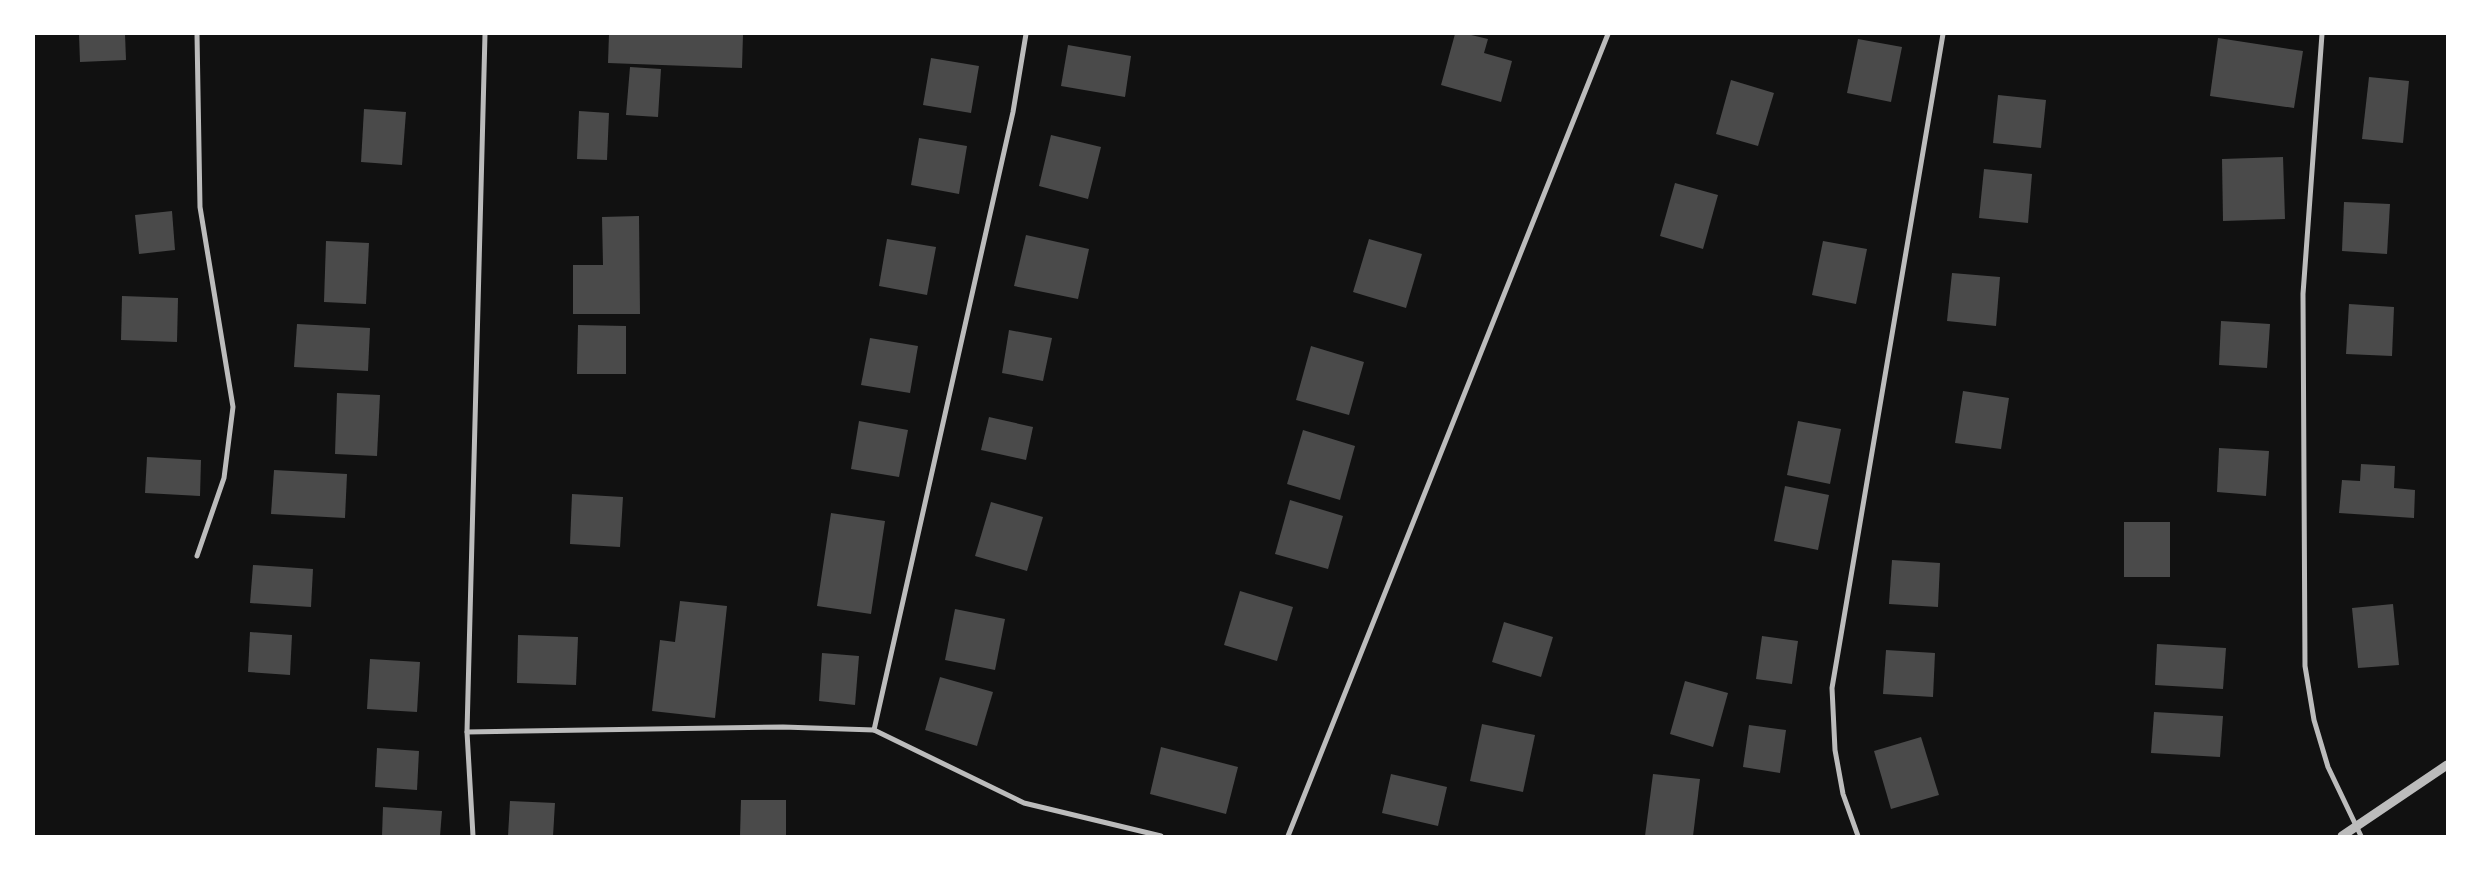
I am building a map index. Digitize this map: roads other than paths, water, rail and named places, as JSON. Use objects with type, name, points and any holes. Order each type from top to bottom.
[{"type":"street","points":[[197,34],[200,207],[233,407],[224,478],[197,556]]},
{"type":"street","points":[[473,836],[467,732],[484,34]]},
{"type":"street","points":[[874,730],[1013,112],[1026,34]]},
{"type":"street","points":[[1288,836],[1608,34]]},
{"type":"street","points":[[1858,836],[1843,794],[1835,750],[1832,688],[1944,34]]},
{"type":"street","points":[[2322,34],[2303,294],[2304,666],[2314,720],[2328,767],[2361,836]]},
{"type":"street","points":[[467,732],[783,727],[874,730],[1024,803],[1161,836]]},
{"type":"street","points":[[2342,836],[2447,765]]}]
